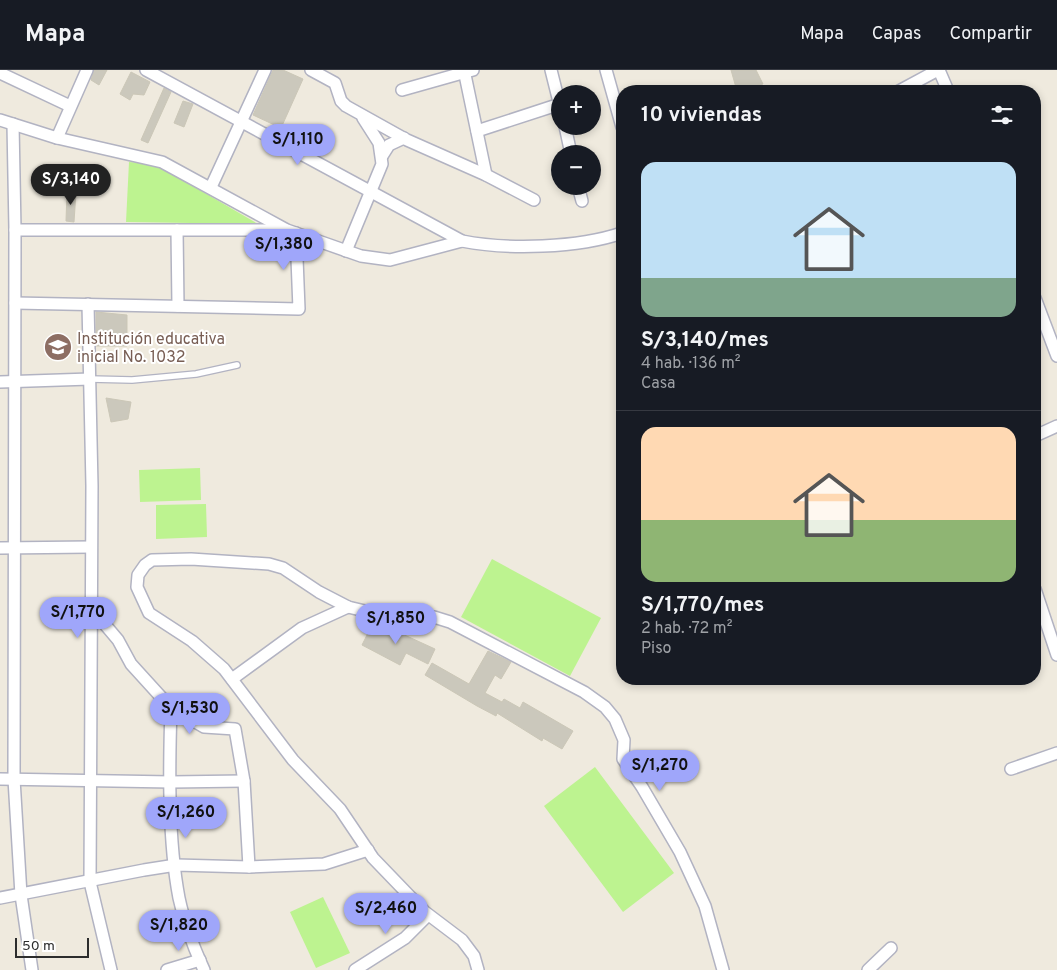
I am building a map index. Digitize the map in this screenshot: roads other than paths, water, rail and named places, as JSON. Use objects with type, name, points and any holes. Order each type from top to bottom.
[{"type":"street","points":[[57,138],[87,70]]},
{"type":"street","points":[[146,70],[462,241],[496,247],[563,244],[590,241],[616,234]]},
{"type":"street","points":[[211,187],[265,70]]},
{"type":"street","points":[[311,70],[335,83],[341,101],[360,114],[404,138],[486,175],[534,200]]},
{"type":"street","points":[[551,70],[555,85]]},
{"type":"street","points":[[606,70],[616,106]]},
{"type":"street","points":[[910,85],[939,70],[945,85]]},
{"type":"street","points":[[402,90],[467,71],[486,175]]},
{"type":"street","points":[[0,73],[70,106]]},
{"type":"street","points":[[477,131],[551,108]]},
{"type":"street","points":[[346,251],[380,173],[382,156],[379,143],[372,129],[360,114]]},
{"type":"street","points":[[0,120],[57,138],[151,158],[211,187],[292,232],[360,256],[390,260],[462,241]]},
{"type":"street","points":[[13,124],[15,230],[14,779],[20,895],[32,970]]},
{"type":"street","points":[[382,156],[389,145],[404,138]]},
{"type":"street","points":[[580,195],[582,201]]},
{"type":"street","points":[[15,230],[292,232]]},
{"type":"street","points":[[177,230],[178,306]]},
{"type":"street","points":[[15,303],[299,309],[292,232]]},
{"type":"street","points":[[88,304],[91,547],[90,882],[111,970]]},
{"type":"street","points":[[1041,314],[1057,356]]},
{"type":"street","points":[[0,382],[90,379]]},
{"type":"street","points":[[1041,433],[1057,426]]},
{"type":"street","points":[[0,548],[91,547]]},
{"type":"street","points":[[478,970],[474,956],[462,940],[428,915],[396,884],[368,850],[340,810],[293,760],[224,669],[192,641],[149,613],[137,587],[138,576],[145,565],[152,560],[191,559],[269,564],[283,568],[319,592],[348,607],[386,616],[434,617],[450,622],[584,692],[605,707],[615,719],[624,740],[623,759],[642,787],[695,883],[705,906],[723,970]]},
{"type":"street","points":[[232,680],[302,628],[348,607]]},
{"type":"street","points":[[1041,607],[1057,654]]},
{"type":"street","points":[[91,608],[118,640],[131,664],[171,708],[204,727],[235,729],[244,781],[249,867]]},
{"type":"street","points":[[167,970],[202,965],[179,899],[171,782],[171,708]]},
{"type":"street","points":[[1011,770],[1057,753]]},
{"type":"street","points":[[0,779],[171,782],[244,781]]},
{"type":"street","points":[[0,898],[176,865],[249,867],[324,864],[368,850]]},
{"type":"street","points":[[355,970],[405,938],[428,915]]},
{"type":"street","points":[[868,970],[891,948]]},
{"type":"lane","points":[[90,379],[132,380],[196,374],[237,366]]},
{"type":"place","name":"Institución educativa inicial No. 1032","points":[[58,347]]}]
